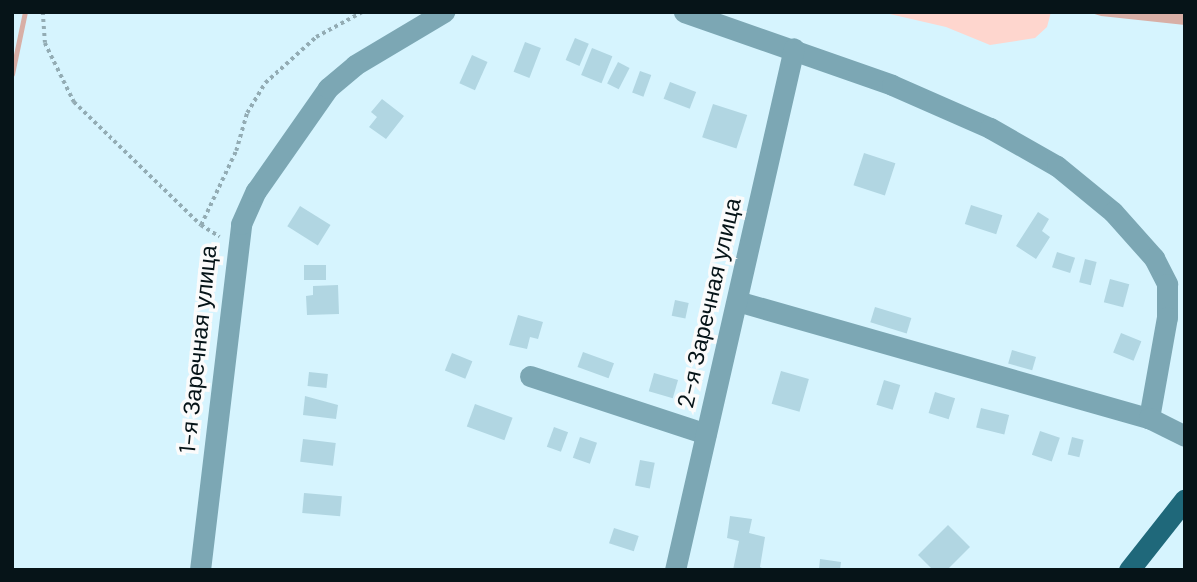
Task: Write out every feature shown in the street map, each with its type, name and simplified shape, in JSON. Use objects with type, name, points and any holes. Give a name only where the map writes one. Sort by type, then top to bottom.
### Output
[{"type":"main road","points":[[1129,570],[1185,499]]},
{"type":"street","name":"1-я Заречная улица","points":[[200,570],[236,239],[256,191],[328,88],[355,65],[443,12]]},
{"type":"street","points":[[684,12],[794,48],[990,128],[1057,166],[1113,212],[1154,258],[1167,284],[1167,317],[1149,418]]},
{"type":"street","name":"2-я Заречная улица","points":[[675,570],[794,48]]},
{"type":"street","points":[[737,301],[1149,418],[1185,436]]},
{"type":"street","points":[[530,376],[706,434]]},
{"type":"path","points":[[43,12],[45,43],[74,102],[214,236],[236,239]]},
{"type":"path","points":[[201,225],[236,151],[247,113],[265,83],[316,37],[362,12]]},
{"type":"shaded area","points":[[881,12],[1051,12],[1047,27],[1035,38],[990,45],[946,27]]},
{"type":"shaded area","points":[[1088,12],[1185,12],[1185,25],[1101,16]]},
{"type":"building","points":[[575,38],[589,44],[579,66],[566,60]]},
{"type":"building","points":[[525,42],[541,48],[529,78],[514,72]]},
{"type":"building","points":[[592,48],[612,56],[602,83],[581,75]]},
{"type":"building","points":[[472,55],[488,62],[475,90],[459,83]]},
{"type":"building","points":[[618,62],[630,68],[619,89],[607,83]]},
{"type":"building","points":[[640,71],[651,75],[643,97],[632,93]]},
{"type":"building","points":[[670,82],[696,92],[690,109],[664,99]]},
{"type":"building","points":[[382,99],[404,116],[386,139],[369,127],[377,117],[371,112]]},
{"type":"building","points":[[713,104],[747,115],[736,148],[702,137]]},
{"type":"building","points":[[864,153],[895,163],[885,196],[853,185]]},
{"type":"building","points":[[971,205],[1002,215],[996,234],[965,224]]},
{"type":"building","points":[[300,206],[331,225],[318,245],[287,226]]},
{"type":"building","points":[[1038,212],[1049,219],[1042,231],[1050,237],[1036,259],[1016,246]]},
{"type":"building","points":[[1057,252],[1075,258],[1070,273],[1052,267]]},
{"type":"building","points":[[1085,259],[1097,262],[1091,285],[1079,282]]},
{"type":"building","points":[[304,265],[326,265],[326,280],[304,280]]},
{"type":"building","points":[[1110,279],[1129,284],[1123,307],[1104,302]]},
{"type":"building","points":[[338,285],[339,314],[307,315],[306,296],[313,295],[313,286]]},
{"type":"building","points":[[675,300],[689,303],[685,319],[672,316]]},
{"type":"building","points":[[875,307],[911,318],[907,333],[870,322]]},
{"type":"building","points":[[518,315],[543,322],[538,339],[530,337],[527,349],[509,345]]},
{"type":"building","points":[[1121,333],[1141,341],[1134,361],[1113,352]]},
{"type":"building","points":[[1012,350],[1036,357],[1032,370],[1008,363]]},
{"type":"building","points":[[583,352],[614,363],[609,378],[578,367]]},
{"type":"building","points":[[452,353],[472,361],[465,379],[445,371]]},
{"type":"building","points":[[781,371],[809,379],[800,412],[772,404]]},
{"type":"building","points":[[309,372],[328,374],[326,388],[308,386]]},
{"type":"building","points":[[654,373],[678,380],[673,398],[649,391]]},
{"type":"building","points":[[884,380],[900,385],[893,410],[876,405]]},
{"type":"building","points":[[935,392],[955,398],[949,419],[929,413]]},
{"type":"building","points":[[305,396],[338,405],[336,419],[303,415]]},
{"type":"building","points":[[475,404],[513,418],[504,440],[467,427]]},
{"type":"building","points":[[981,408],[1009,415],[1004,434],[976,427]]},
{"type":"building","points":[[554,427],[568,432],[561,452],[547,447]]},
{"type":"building","points":[[1040,431],[1060,438],[1052,461],[1032,455]]},
{"type":"building","points":[[580,437],[597,443],[590,464],[573,458]]},
{"type":"building","points":[[1072,437],[1084,440],[1079,457],[1068,454]]},
{"type":"building","points":[[303,439],[336,443],[333,466],[300,462]]},
{"type":"building","points":[[640,460],[655,463],[650,488],[635,486]]},
{"type":"building","points":[[304,493],[342,496],[340,516],[302,513]]},
{"type":"building","points":[[730,516],[752,519],[749,533],[765,537],[760,567],[766,570],[733,570],[739,541],[727,538]]},
{"type":"building","points":[[948,525],[970,547],[947,570],[933,570],[918,555]]},
{"type":"building","points":[[614,528],[639,536],[634,551],[609,543]]},
{"type":"building","points":[[820,559],[841,562],[840,570],[819,570]]},
{"type":"waterway","points":[[12,74],[25,12]]}]
